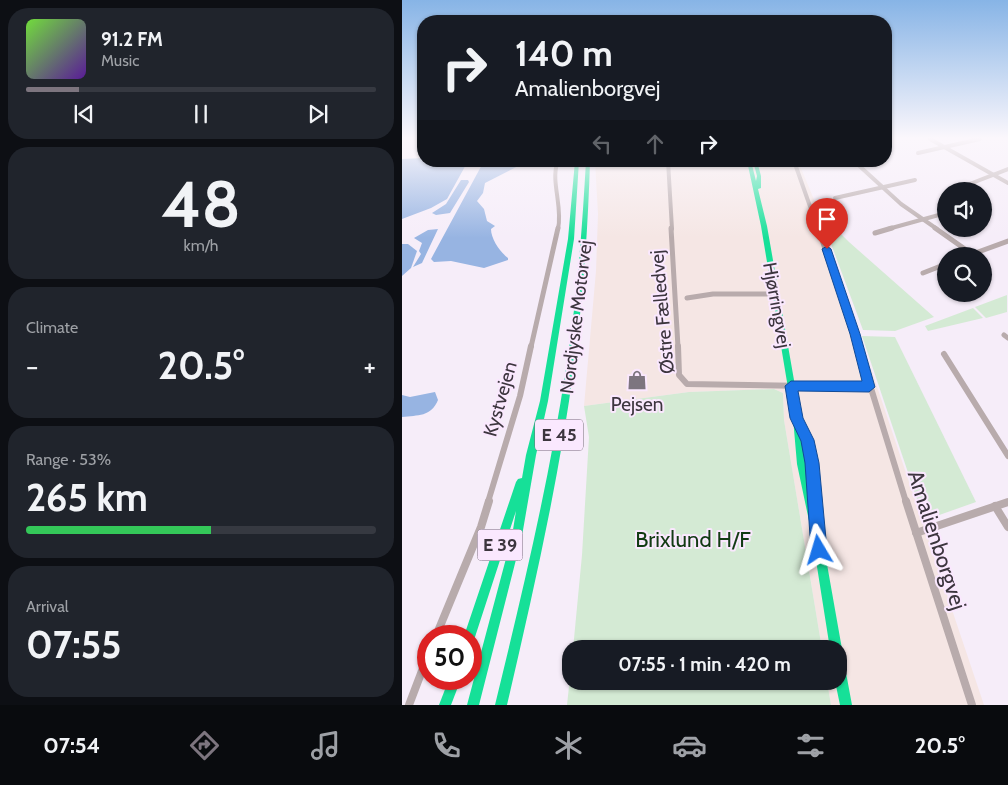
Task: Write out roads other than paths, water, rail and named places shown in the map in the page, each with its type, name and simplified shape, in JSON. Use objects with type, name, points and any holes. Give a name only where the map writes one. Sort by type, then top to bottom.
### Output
[{"type":"main road","name":"Nordjyske Motorvej","points":[[531,455],[544,401],[560,315],[571,239],[577,172]]},
{"type":"main road","name":"Nordjyske Motorvej","points":[[500,705],[523,614],[567,397],[585,241],[588,172]]},
{"type":"main road","name":"Hjørringvej","points":[[752,172],[758,193],[797,418],[808,440],[812,463],[817,534],[835,640]]},
{"type":"main road","name":"Hjørringvej","points":[[757,172],[758,193]]},
{"type":"main road","name":"E 39","points":[[474,625],[531,455]]},
{"type":"main road","name":"E 45","points":[[473,705],[516,536],[531,455]]},
{"type":"main road","points":[[445,705],[451,690]]},
{"type":"main road","points":[[843,690],[846,705]]},
{"type":"street","name":"Kystvejen","points":[[440,625],[481,526],[520,396],[559,224],[559,200],[555,172]]},
{"type":"street","name":"Østre Fælledvej","points":[[669,172],[679,375],[687,384],[693,385],[791,386]]},
{"type":"street","name":"Amalienborgvej","points":[[799,172],[853,328],[869,387],[972,705]]},
{"type":"street","points":[[865,172],[922,220],[959,247]]},
{"type":"street","points":[[987,172],[1008,183]]},
{"type":"street","points":[[974,182],[1000,172]]},
{"type":"street","points":[[835,198],[915,180]]},
{"type":"street","points":[[875,233],[937,216]]},
{"type":"street","points":[[992,247],[1008,241]]},
{"type":"street","points":[[923,273],[937,268]]},
{"type":"street","points":[[687,298],[713,294],[775,294]]},
{"type":"street","points":[[944,354],[1008,456]]},
{"type":"street","points":[[791,386],[869,387]]},
{"type":"street","points":[[916,532],[1008,502]]},
{"type":"street","points":[[995,506],[1008,527]]},
{"type":"street","points":[[409,705],[417,684]]},
{"type":"water","points":[[402,172],[462,172],[447,199],[431,208],[402,219]]},
{"type":"water","points":[[478,172],[507,172],[485,183],[483,193],[477,201],[484,209],[487,221],[495,226],[491,229],[496,245],[508,260],[484,268],[451,261],[434,262],[431,259]]},
{"type":"water","points":[[461,180],[468,180],[469,182],[450,213],[436,215],[432,213],[446,204]]},
{"type":"water","points":[[438,229],[422,263],[413,267],[421,254],[419,251],[422,243],[414,238],[428,230]]},
{"type":"water","points":[[402,244],[408,244],[417,251],[411,268],[402,276]]},
{"type":"water","points":[[435,392],[438,400],[432,410],[419,415],[402,417],[402,395],[410,397]]},
{"type":"place","name":"Pejsen","points":[[637,380]]},
{"type":"park label","name":"Brixlund H/F","points":[[693,539]]}]
